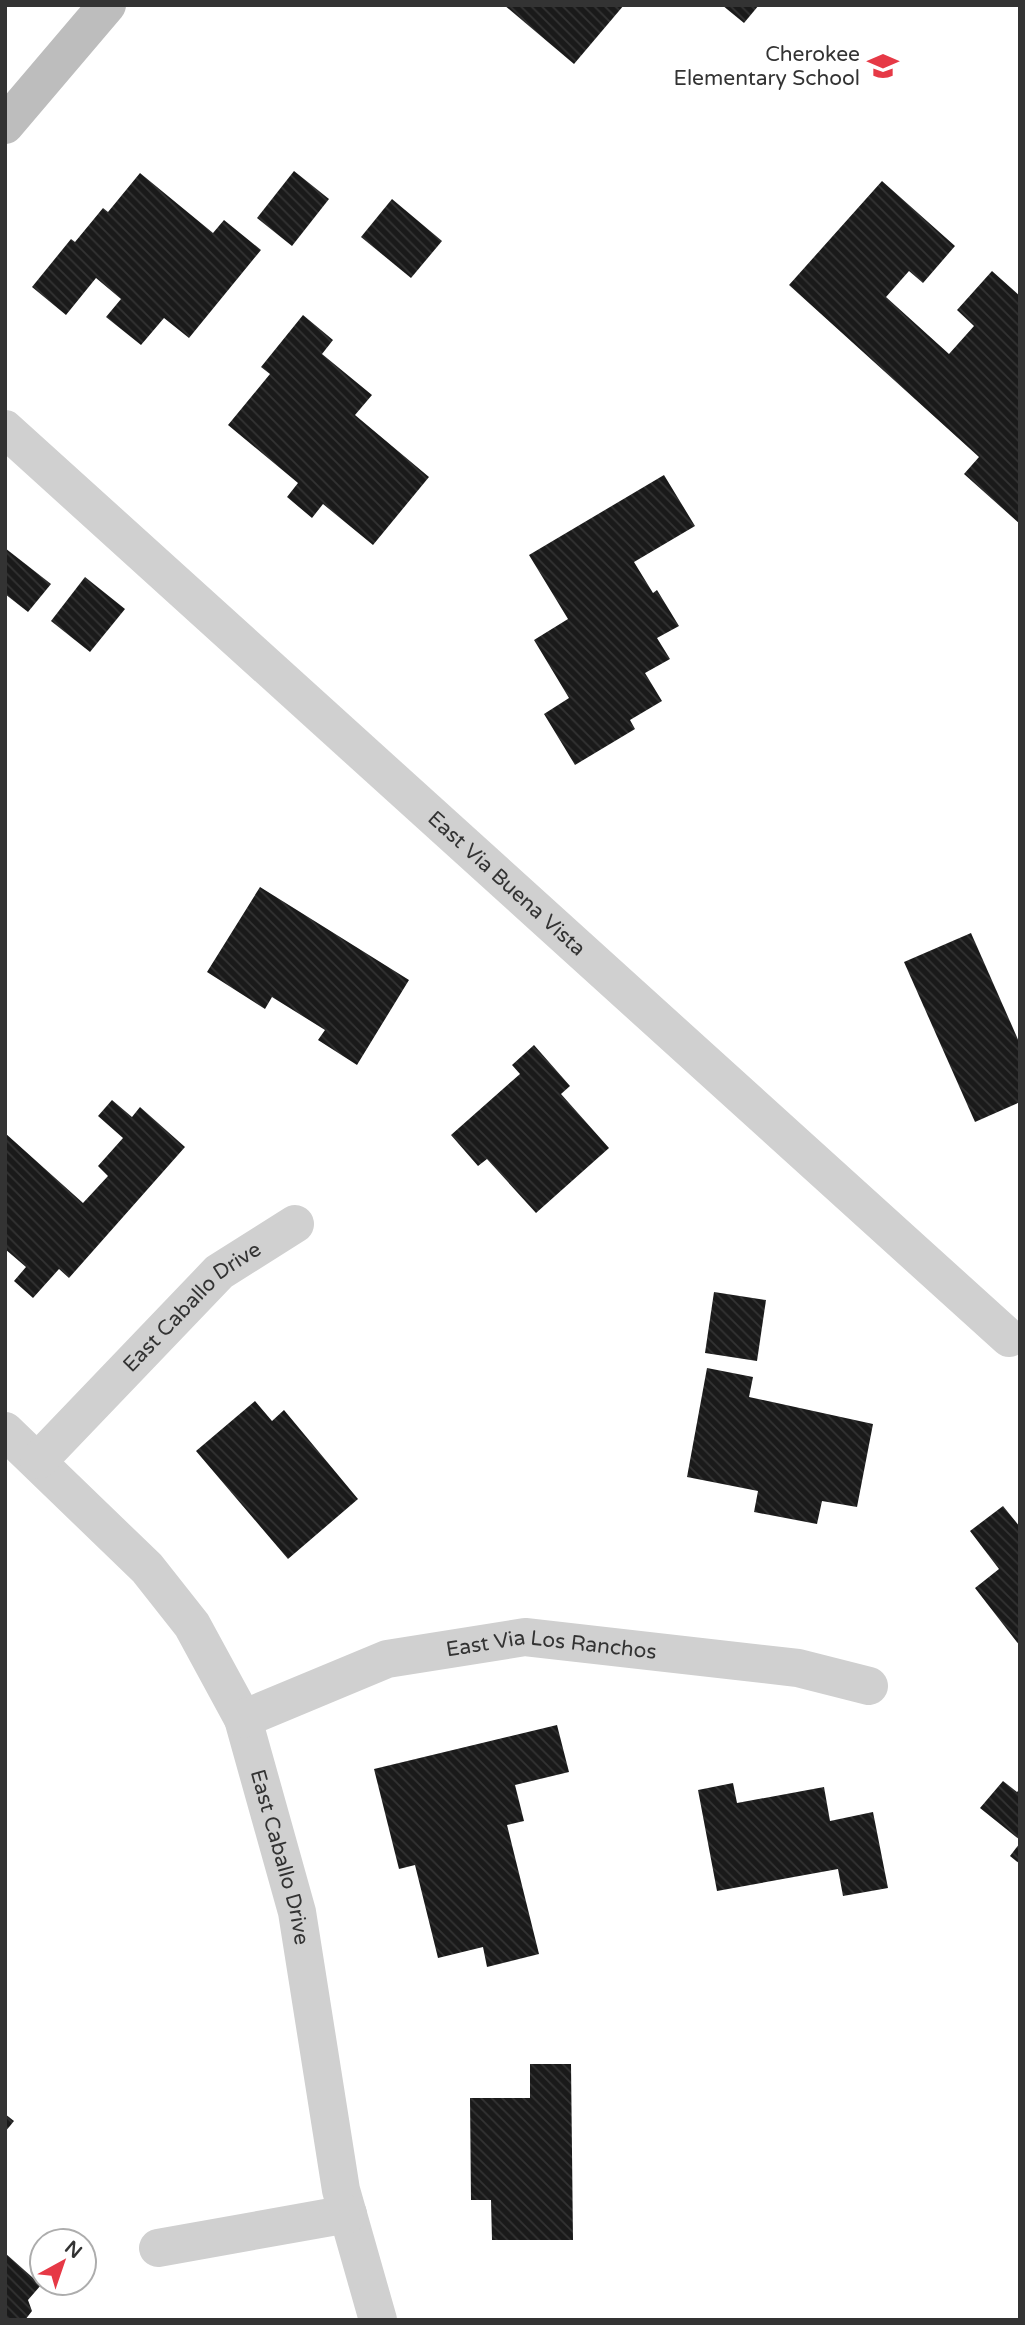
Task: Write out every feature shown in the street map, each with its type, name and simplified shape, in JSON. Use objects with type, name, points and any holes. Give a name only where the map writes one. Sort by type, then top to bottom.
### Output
[{"type":"street","points":[[5,125],[107,5]]},
{"type":"street","name":"East Via Buena Vista","points":[[5,429],[1009,1338]]},
{"type":"street","name":"East Caballo Drive","points":[[39,1460],[219,1272],[295,1224]]},
{"type":"street","name":"East Caballo Drive","points":[[5,1431],[39,1460],[147,1568],[192,1625],[243,1719],[297,1912],[341,2190],[378,2320]]},
{"type":"street","name":"East Via Los Ranchos","points":[[243,1719],[387,1659],[525,1637],[799,1668],[869,1686]]},
{"type":"street","points":[[158,2248],[348,2214]]},
{"type":"building","points":[[504,5],[624,5],[574,64]]},
{"type":"building","points":[[722,5],[759,5],[744,23]]},
{"type":"building","points":[[294,171],[329,199],[292,246],[257,218]]},
{"type":"building","points":[[140,173],[213,233],[224,220],[261,250],[189,338],[164,318],[141,345],[106,317],[121,299],[96,278],[66,315],[32,287],[71,239],[75,242],[103,208],[108,212]]},
{"type":"building","points":[[882,181],[955,246],[923,283],[909,271],[886,297],[949,354],[974,326],[957,310],[992,271],[1020,296],[1020,524],[964,474],[979,457],[789,285]]},
{"type":"building","points":[[392,199],[442,241],[411,278],[361,237]]},
{"type":"building","points":[[303,315],[333,340],[322,354],[372,395],[355,415],[429,477],[373,545],[323,504],[312,518],[287,497],[298,483],[228,425],[270,374],[261,367]]},
{"type":"building","points":[[664,475],[695,526],[634,562],[653,593],[657,590],[679,626],[657,638],[670,659],[645,673],[662,701],[630,720],[635,729],[575,765],[544,714],[569,698],[534,640],[568,619],[529,555]]},
{"type":"building","points":[[5,548],[51,584],[28,612],[5,594]]},
{"type":"building","points":[[85,577],[125,609],[90,652],[51,621]]},
{"type":"building","points":[[260,887],[409,980],[357,1065],[318,1040],[325,1030],[272,997],[265,1009],[207,972]]},
{"type":"building","points":[[971,933],[1020,1044],[1020,1102],[975,1122],[904,962]]},
{"type":"building","points":[[534,1045],[570,1086],[561,1094],[609,1148],[536,1213],[487,1159],[478,1166],[451,1135],[520,1074],[512,1065]]},
{"type":"building","points":[[112,1100],[132,1117],[140,1107],[185,1147],[69,1278],[59,1269],[33,1298],[14,1281],[26,1267],[5,1249],[5,1133],[83,1203],[108,1176],[98,1166],[123,1138],[98,1116]]},
{"type":"building","points":[[714,1292],[766,1300],[757,1361],[705,1353]]},
{"type":"building","points":[[707,1368],[753,1377],[749,1397],[873,1424],[857,1507],[822,1501],[817,1524],[754,1512],[758,1491],[687,1477]]},
{"type":"building","points":[[255,1401],[272,1421],[284,1410],[358,1499],[288,1559],[196,1451]]},
{"type":"building","points":[[1003,1506],[1020,1527],[1020,1646],[975,1588],[999,1569],[970,1531]]},
{"type":"building","points":[[557,1725],[569,1772],[515,1785],[524,1821],[507,1825],[539,1954],[487,1967],[483,1947],[438,1958],[415,1865],[399,1869],[374,1769]]},
{"type":"building","points":[[1003,1781],[1017,1792],[1020,1789],[1020,1840],[980,1808]]},
{"type":"building","points":[[733,1783],[737,1803],[824,1787],[830,1821],[873,1812],[888,1888],[843,1896],[838,1869],[717,1891],[698,1790]]},
{"type":"building","points":[[1020,1843],[1020,1864],[1010,1856]]},
{"type":"building","points":[[530,2064],[571,2064],[573,2240],[492,2240],[491,2200],[471,2200],[470,2098],[530,2098]]},
{"type":"building","points":[[5,2114],[14,2121],[5,2132]]},
{"type":"building","points":[[5,2253],[28,2273],[28,2297],[31,2297],[28,2300],[32,2311],[25,2320],[5,2320]]},
{"type":"place","name":"Cherokee Elementary School","points":[[883,66]]}]
